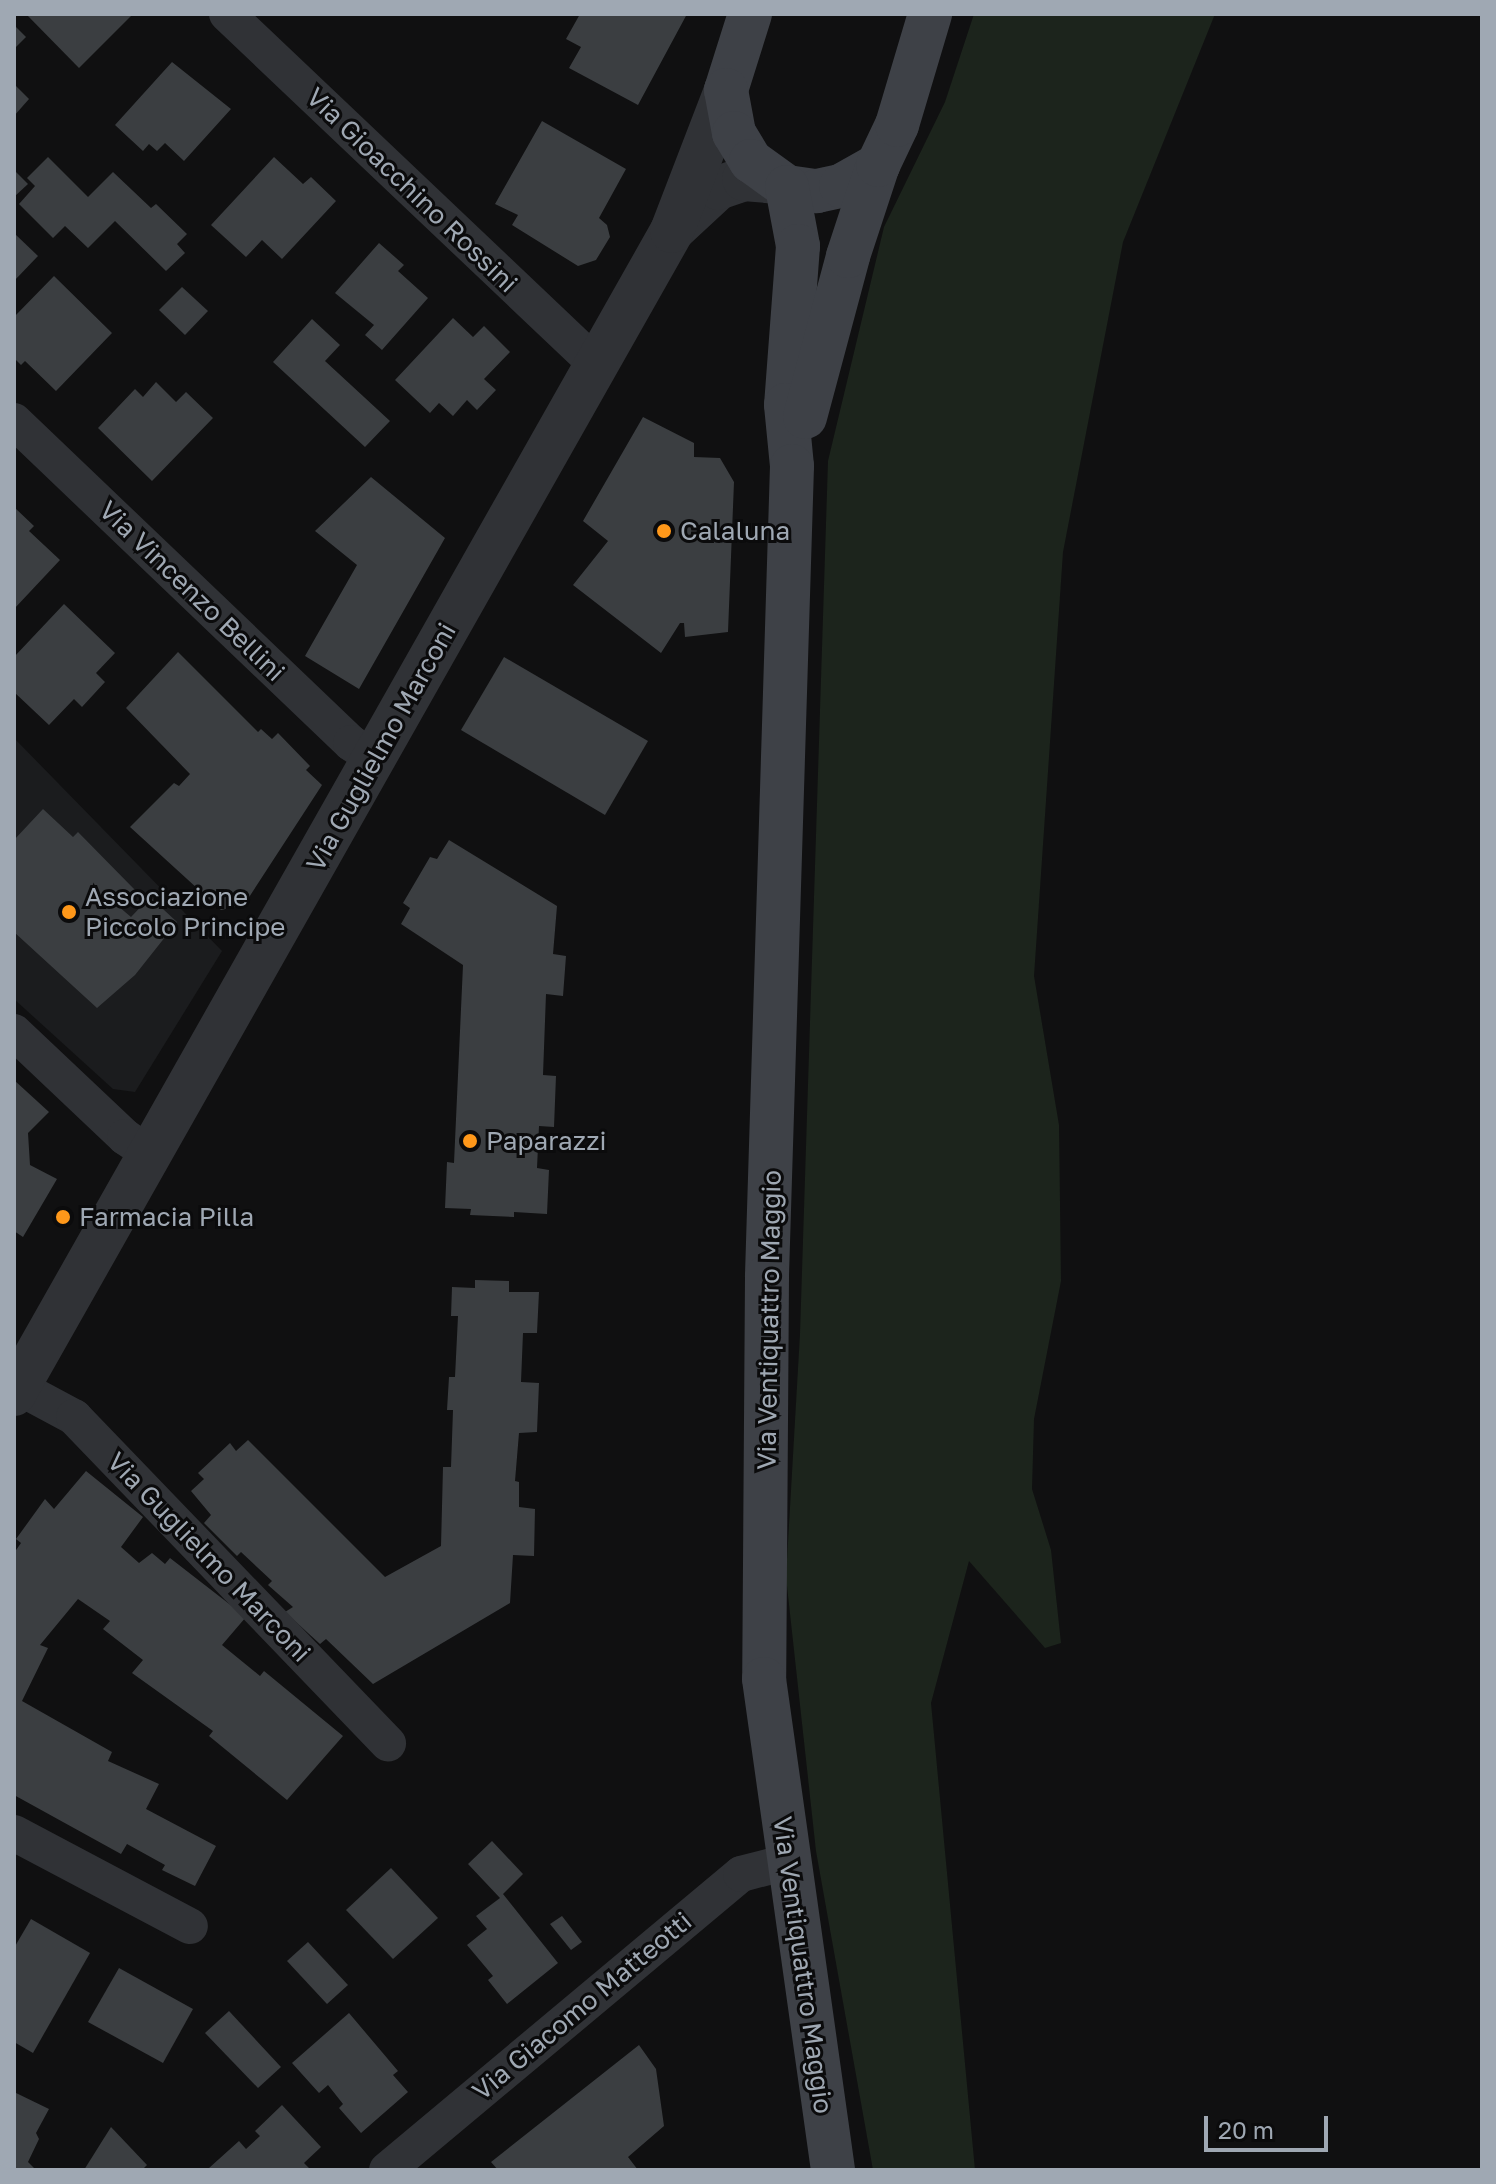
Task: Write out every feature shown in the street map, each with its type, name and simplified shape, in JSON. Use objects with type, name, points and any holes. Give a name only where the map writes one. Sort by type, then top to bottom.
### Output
[{"type":"main road","points":[[750,14],[726,90],[734,133],[751,161],[782,184],[817,191],[841,186],[878,165]]},
{"type":"main road","name":"Via Ventiquattro Maggio","points":[[792,466],[848,256],[878,165],[897,125],[930,14]]},
{"type":"main road","name":"Via Ventiquattro Maggio","points":[[782,184],[798,246],[786,405],[792,466],[767,1277],[764,1663],[787,1862],[833,2170]]},
{"type":"street","name":"Via Gioacchino Rossini","points":[[227,14],[598,366]]},
{"type":"street","name":"Via Guglielmo Marconi","points":[[388,1743],[74,1417],[16,1390],[672,231],[726,90]]},
{"type":"street","name":"Via Guglielmo Marconi","points":[[672,231],[718,188],[744,179],[782,184]]},
{"type":"street","name":"Via Vincenzo Bellini","points":[[14,421],[351,743],[373,758]]},
{"type":"street","points":[[14,1032],[125,1137],[150,1154]]},
{"type":"street","points":[[14,1833],[190,1926]]},
{"type":"street","name":"Via Giacomo Matteotti","points":[[387,2170],[741,1874],[787,1862]]},
{"type":"shaded area","points":[[974,14],[1215,14],[1123,242],[1063,552],[1034,976],[1059,1125],[1061,1281],[1034,1419],[1032,1489],[1051,1550],[1061,1643],[1045,1648],[969,1561],[931,1703],[975,2170],[873,2170],[816,1851],[786,1577],[800,1334],[828,461],[884,227],[945,102]]},
{"type":"shaded area","points":[[14,738],[222,951],[135,1092],[113,1089],[14,999]]},
{"type":"building","points":[[26,14],[133,14],[79,68]]},
{"type":"building","points":[[580,14],[687,14],[638,105],[569,68],[581,47],[566,39]]},
{"type":"building","points":[[14,25],[26,37],[14,49]]},
{"type":"building","points":[[172,62],[231,109],[184,161],[165,143],[157,151],[149,144],[143,151],[115,125]]},
{"type":"building","points":[[14,84],[29,99],[14,116]]},
{"type":"building","points":[[542,121],[626,169],[599,218],[607,225],[610,237],[596,260],[578,266],[512,225],[518,215],[495,204]]},
{"type":"building","points":[[48,157],[88,197],[113,172],[151,208],[156,204],[187,234],[177,244],[185,253],[166,271],[115,221],[88,248],[65,226],[53,238],[19,204],[35,186],[27,178]]},
{"type":"building","points":[[274,157],[303,184],[311,177],[336,201],[282,259],[262,240],[246,257],[211,225]]},
{"type":"building","points":[[14,170],[28,184],[14,197]]},
{"type":"building","points":[[14,233],[38,256],[14,281]]},
{"type":"building","points":[[379,243],[404,265],[398,271],[428,298],[382,350],[365,335],[374,325],[335,293]]},
{"type":"building","points":[[54,276],[112,333],[56,391],[25,361],[21,365],[14,358],[14,317]]},
{"type":"building","points":[[182,287],[208,311],[185,335],[159,310]]},
{"type":"building","points":[[453,318],[473,337],[484,326],[510,352],[484,379],[496,390],[477,410],[467,400],[453,416],[439,403],[430,413],[395,380]]},
{"type":"building","points":[[312,319],[340,345],[325,361],[390,421],[365,447],[273,362]]},
{"type":"building","points":[[156,382],[176,402],[186,392],[213,418],[152,481],[98,428],[135,389],[143,397]]},
{"type":"building","name":"Calaluna","points":[[643,417],[694,443],[694,457],[720,458],[734,482],[728,632],[685,637],[684,623],[680,623],[661,653],[573,585],[608,541],[583,521]]},
{"type":"building","points":[[371,477],[445,538],[359,689],[305,656],[357,565],[315,531]]},
{"type":"building","points":[[14,507],[34,526],[29,531],[60,560],[14,609]]},
{"type":"building","points":[[64,604],[115,653],[96,673],[105,682],[82,707],[74,699],[49,725],[14,692],[14,657]]},
{"type":"building","points":[[178,652],[258,732],[261,729],[272,739],[278,733],[310,766],[306,770],[322,785],[244,905],[221,910],[130,827],[174,783],[179,786],[190,774],[126,708]]},
{"type":"building","points":[[504,657],[648,741],[605,815],[461,730]]},
{"type":"building","name":"Associazione Piccolo Principe","points":[[43,809],[73,837],[78,832],[135,890],[118,906],[131,917],[150,897],[177,922],[135,975],[97,1008],[14,932],[14,840]]},
{"type":"building","points":[[449,840],[557,906],[553,954],[566,956],[563,996],[546,994],[543,1075],[556,1076],[554,1127],[539,1126],[537,1168],[549,1170],[547,1214],[514,1212],[514,1217],[470,1215],[471,1209],[445,1208],[447,1162],[454,1163],[463,965],[401,924],[410,908],[403,903],[430,857],[437,859]]},
{"type":"building","points":[[14,1080],[49,1112],[28,1133],[30,1165],[57,1179],[23,1237],[14,1231]]},
{"type":"building","points":[[475,1280],[509,1281],[509,1292],[539,1292],[537,1333],[523,1333],[521,1382],[539,1383],[537,1432],[519,1433],[515,1481],[519,1482],[519,1507],[535,1509],[534,1556],[513,1555],[510,1603],[373,1684],[326,1639],[320,1644],[285,1612],[293,1607],[268,1585],[272,1581],[241,1552],[237,1556],[204,1523],[211,1515],[191,1491],[204,1479],[198,1473],[230,1443],[236,1451],[248,1440],[385,1577],[441,1546],[443,1467],[451,1467],[453,1410],[447,1410],[449,1377],[455,1377],[458,1316],[451,1316],[452,1287],[475,1288]]},
{"type":"building","points":[[86,1471],[143,1517],[121,1547],[139,1563],[152,1553],[165,1564],[170,1558],[246,1617],[222,1645],[260,1676],[264,1671],[343,1736],[287,1800],[209,1736],[213,1731],[132,1673],[143,1660],[103,1629],[110,1621],[78,1599],[40,1645],[48,1648],[22,1701],[112,1752],[108,1761],[159,1784],[146,1809],[216,1846],[195,1886],[162,1870],[165,1865],[127,1844],[121,1854],[14,1795],[14,1553],[21,1543],[16,1539],[45,1499],[54,1509]]},
{"type":"building","points":[[492,1841],[523,1874],[503,1894],[558,1963],[507,2004],[488,1980],[493,1976],[467,1945],[487,1929],[476,1916],[500,1898],[468,1864]]},
{"type":"building","points":[[391,1868],[438,1918],[393,1959],[346,1910]]},
{"type":"building","points":[[562,1916],[582,1942],[571,1950],[550,1924]]},
{"type":"building","points":[[31,1919],[90,1953],[33,2053],[14,2042],[14,1948]]},
{"type":"building","points":[[308,1942],[348,1985],[327,2004],[287,1961]]},
{"type":"building","points":[[119,1968],[193,2009],[163,2063],[88,2022]]},
{"type":"building","points":[[229,2011],[281,2067],[258,2088],[205,2033]]},
{"type":"building","points":[[349,2013],[398,2071],[393,2075],[408,2092],[361,2133],[339,2108],[343,2104],[328,2085],[319,2093],[292,2063]]},
{"type":"building","points":[[639,2045],[656,2069],[664,2126],[628,2157],[638,2170],[498,2170],[491,2162]]},
{"type":"building","points":[[14,2092],[49,2109],[36,2133],[39,2139],[28,2162],[36,2170],[14,2170]]},
{"type":"building","points":[[282,2105],[321,2147],[304,2163],[311,2170],[209,2168],[239,2141],[246,2149],[260,2136],[255,2131]]},
{"type":"building","points":[[111,2127],[147,2165],[142,2170],[84,2170]]},
{"type":"place","name":"Calaluna","points":[[664,531]]},
{"type":"place","name":"Associazione Piccolo Principe","points":[[69,912]]},
{"type":"place","name":"Paparazzi","points":[[470,1141]]},
{"type":"place","name":"Farmacia Pilla","points":[[63,1217]]}]
